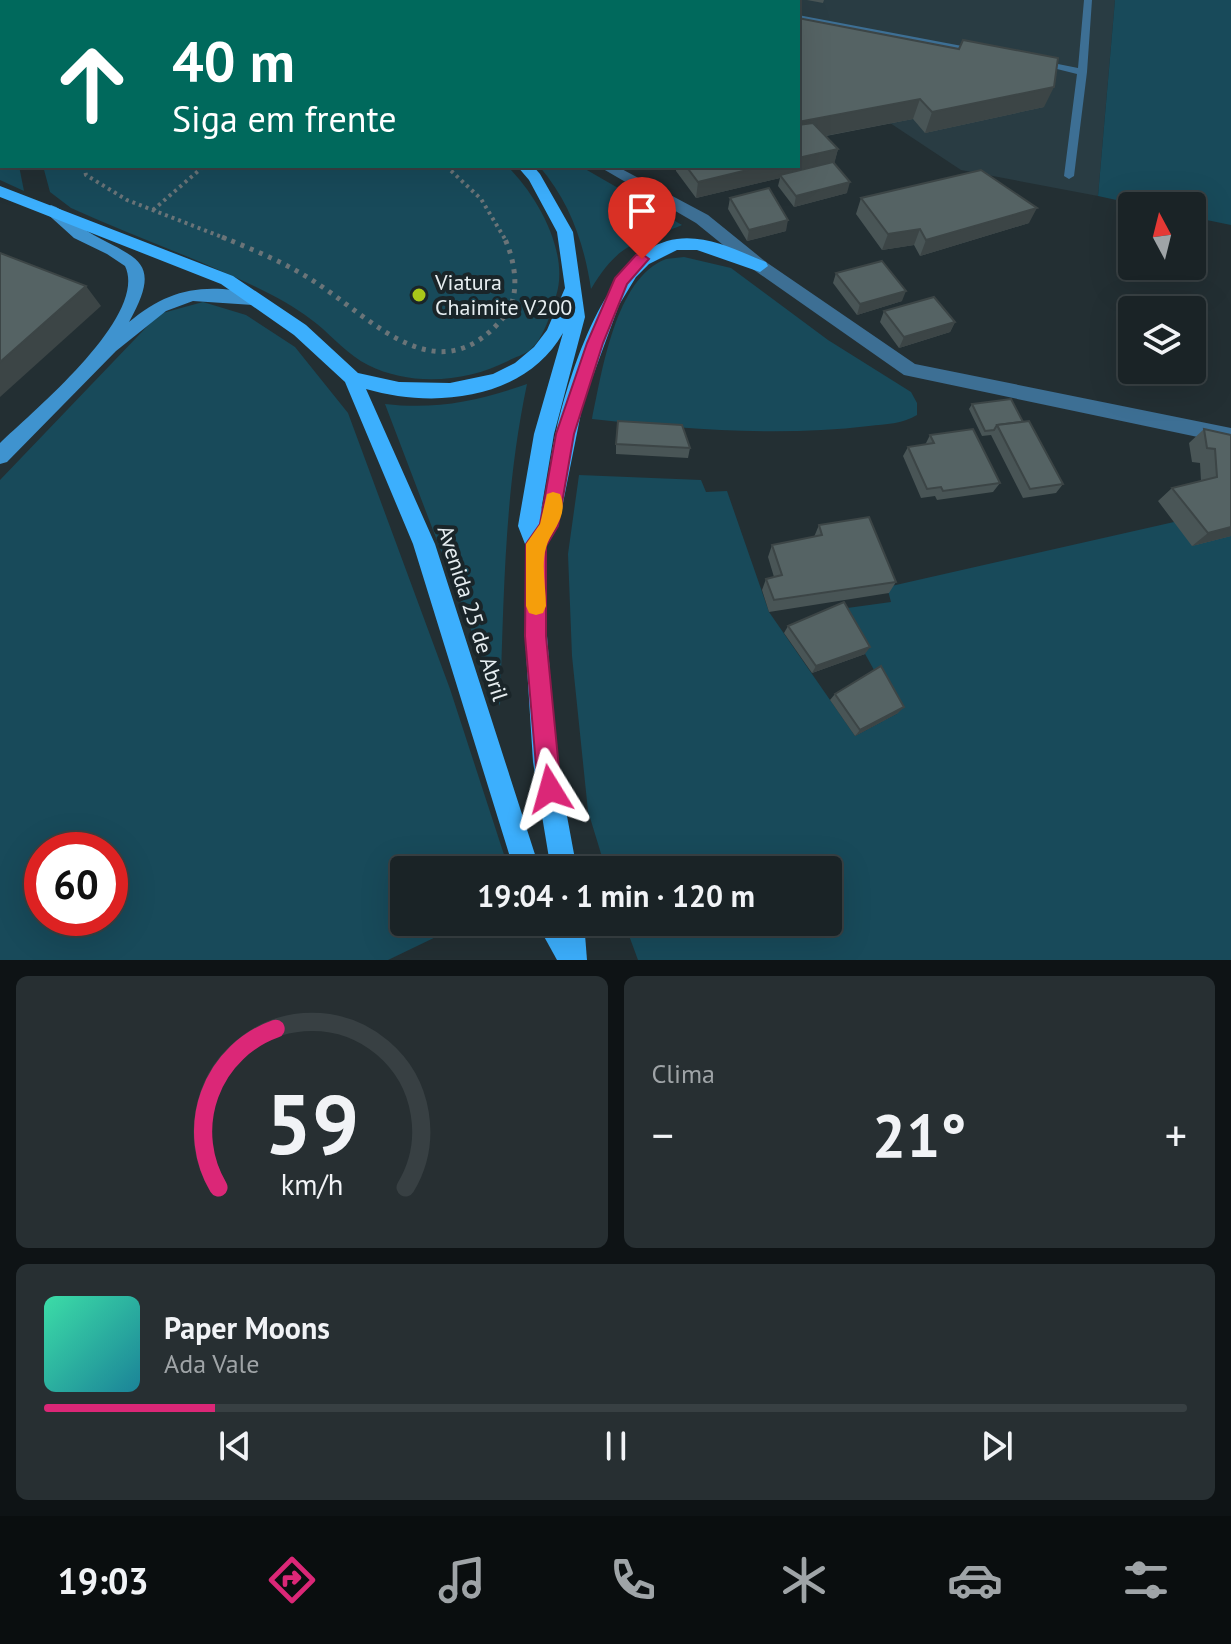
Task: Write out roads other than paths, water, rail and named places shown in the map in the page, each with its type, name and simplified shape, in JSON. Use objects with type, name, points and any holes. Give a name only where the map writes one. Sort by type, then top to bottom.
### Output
[{"type":"main road","name":"Avenida 25 de Abril","points":[[526,168],[535,177],[565,232],[576,317],[544,434],[528,526],[536,544],[536,636],[545,762],[562,856]]},
{"type":"main road","name":"Avenida 25 de Abril","points":[[0,191],[227,280],[300,330],[352,378],[378,387],[426,391],[498,380],[519,369],[540,352],[555,331],[572,288]]},
{"type":"main road","points":[[51,210],[81,234],[112,246],[129,260],[135,277],[133,300],[115,329],[110,346]]},
{"type":"main road","points":[[536,544],[549,526],[565,434],[593,349],[621,281],[642,259],[664,248],[695,244],[760,266]]},
{"type":"main road","points":[[0,456],[110,346],[128,335],[161,306],[178,297],[199,292],[253,299]]},
{"type":"main road","name":"Avenida 25 de Abril","points":[[352,378],[424,544],[523,856]]},
{"type":"main road","points":[[558,936],[573,960]]},
{"type":"main road","points":[[571,936],[573,960]]},
{"type":"street","points":[[609,168],[702,219],[760,266],[910,370],[1231,436]]},
{"type":"lane","points":[[1069,176],[1088,0]]},
{"type":"lane","points":[[800,18],[992,55]]},
{"type":"lane","points":[[1022,60],[1082,72]]},
{"type":"place","name":"Viatura Chaimite V200","points":[[419,295]]}]
